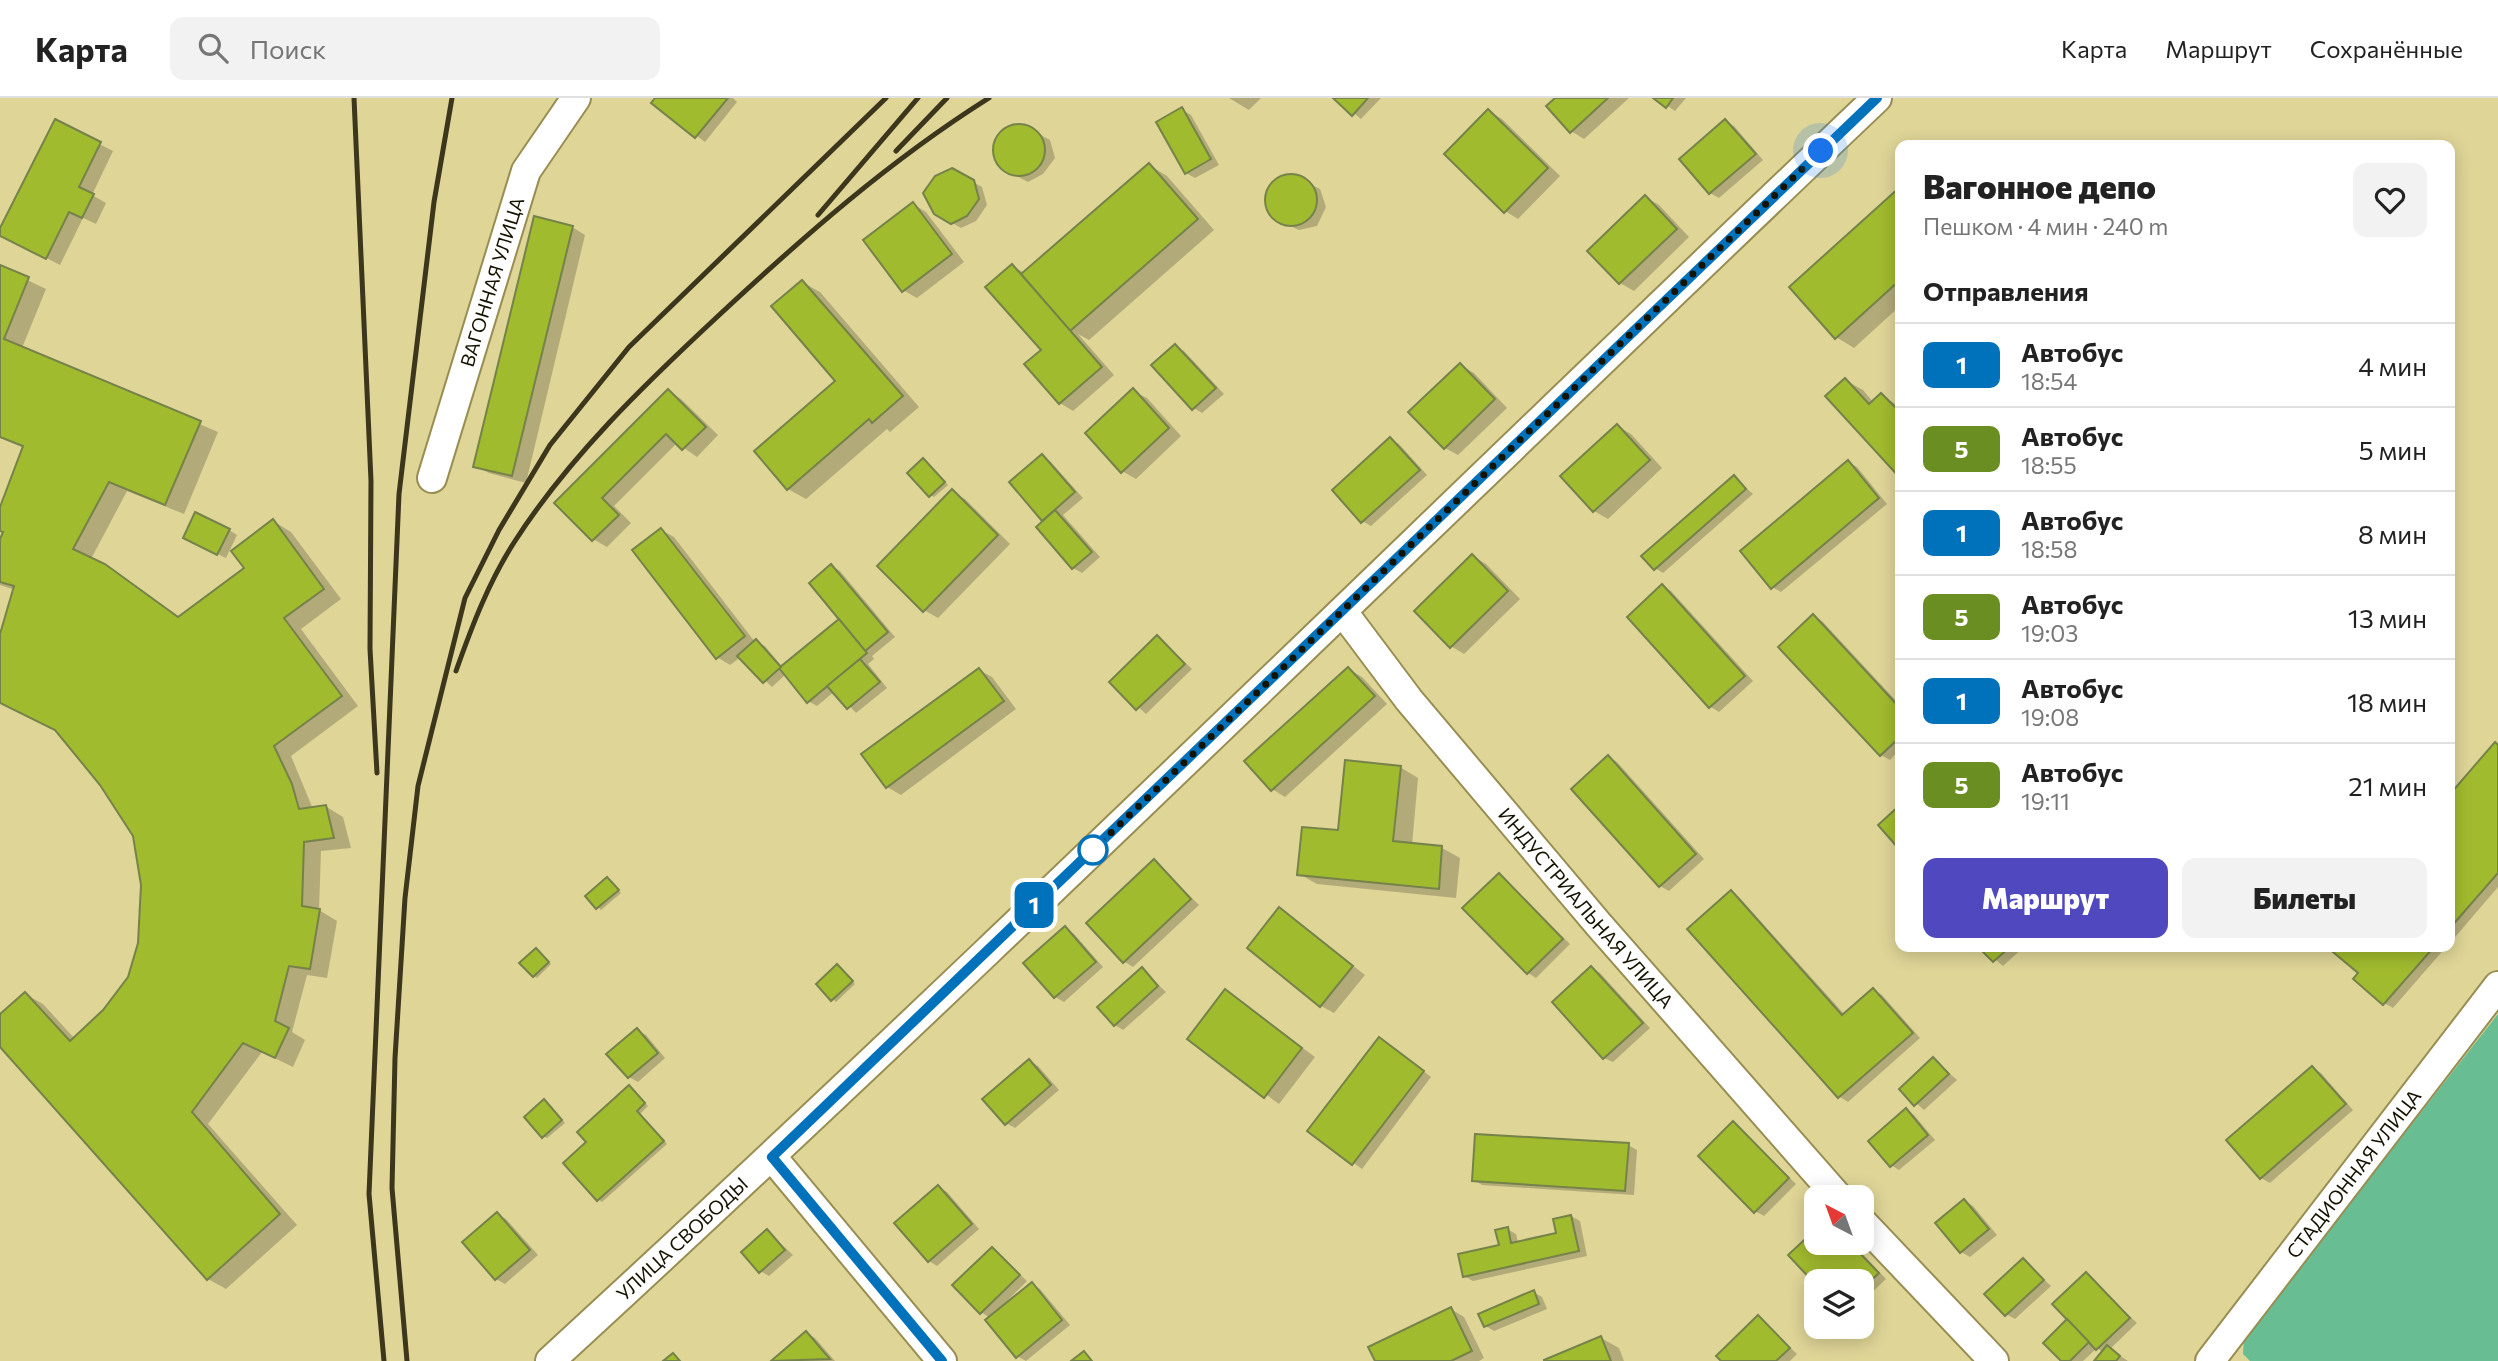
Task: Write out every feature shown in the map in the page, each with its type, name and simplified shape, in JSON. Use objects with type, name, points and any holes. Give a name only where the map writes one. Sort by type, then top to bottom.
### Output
[{"type":"street","name":"ВАГОННАЯ УЛИЦА","points":[[432,478],[526,171],[576,98]]},
{"type":"street","name":"УЛИЦА СВОБОДЫ","points":[[550,1361],[772,1157],[1343,612],[1587,373],[1877,98]]},
{"type":"street","name":"ИНДУСТРИАЛЬНАЯ УЛИЦА","points":[[1343,612],[1409,700],[1599,925],[1827,1185]]},
{"type":"street","name":"СТАДИОННАЯ УЛИЦА","points":[[2210,1361],[2498,986]]},
{"type":"street","points":[[772,1157],[942,1361]]},
{"type":"street","points":[[1874,1235],[1994,1361]]},
{"type":"green space","points":[[2498,1014],[2498,1361],[2250,1361],[2243,1354],[2244,1338]]},
{"type":"building","points":[[655,98],[728,98],[695,138],[651,103]]},
{"type":"building","points":[[1333,98],[1368,98],[1352,116]]},
{"type":"building","points":[[1555,98],[1608,98],[1570,133],[1546,106]]},
{"type":"building","points":[[1653,98],[1673,98],[1666,108]]},
{"type":"building","points":[[1182,107],[1211,159],[1185,174],[1156,122]]},
{"type":"building","points":[[1488,109],[1548,168],[1504,213],[1444,154]]},
{"type":"building","points":[[55,119],[101,142],[79,187],[94,194],[82,218],[69,212],[46,259],[0,236],[0,228]]},
{"type":"building","points":[[1725,119],[1756,154],[1709,194],[1679,159]]},
{"type":"building","points":[[1019,124],[1029,126],[1037,132],[1043,140],[1043,160],[1037,168],[1029,174],[1019,176],[1009,174],[1001,168],[995,160],[993,150],[995,140],[1001,132],[1009,126]]},
{"type":"building","points":[[1149,163],[1198,219],[1070,331],[1021,274]]},
{"type":"building","points":[[952,168],[974,180],[979,199],[967,216],[951,224],[934,214],[923,193],[935,176]]},
{"type":"building","points":[[1291,174],[1301,176],[1309,182],[1315,190],[1315,210],[1309,218],[1301,224],[1291,226],[1281,224],[1273,218],[1267,210],[1265,200],[1267,190],[1273,182],[1281,176]]},
{"type":"building","points":[[1895,192],[1895,285],[1835,339],[1789,287]]},
{"type":"building","points":[[1645,195],[1677,229],[1619,284],[1587,251]]},
{"type":"building","points":[[913,202],[952,254],[902,292],[863,240]]},
{"type":"building","points":[[534,216],[573,226],[512,476],[473,467]]},
{"type":"building","points":[[1012,264],[1102,367],[1059,404],[1024,364],[1041,350],[985,287]]},
{"type":"building","points":[[0,265],[29,277],[4,339],[201,421],[165,505],[109,482],[73,549],[105,564],[178,617],[244,568],[231,551],[273,519],[324,589],[284,618],[342,696],[274,746],[292,784],[299,809],[326,805],[334,838],[304,842],[302,906],[320,909],[310,969],[289,966],[275,1021],[289,1028],[275,1058],[243,1043],[192,1112],[280,1214],[207,1280],[0,1047],[0,1014],[25,992],[70,1041],[103,1010],[128,977],[138,943],[141,885],[133,836],[100,785],[55,730],[0,703],[0,634],[14,586],[0,582],[0,539],[3,532],[0,531],[0,507],[23,446],[0,437]]},
{"type":"building","points":[[802,280],[903,396],[872,423],[869,419],[787,490],[754,451],[835,381],[771,306]]},
{"type":"building","points":[[1175,344],[1216,388],[1192,410],[1151,365]]},
{"type":"building","points":[[1460,363],[1495,399],[1444,449],[1408,412]]},
{"type":"building","points":[[1845,378],[1869,404],[1881,393],[1895,407],[1895,473],[1825,396]]},
{"type":"building","points":[[1133,388],[1169,428],[1121,473],[1085,433]]},
{"type":"building","points":[[668,389],[706,427],[682,450],[666,434],[602,498],[619,515],[592,541],[554,503]]},
{"type":"building","points":[[1617,424],[1650,460],[1593,512],[1560,476]]},
{"type":"building","points":[[1390,437],[1420,470],[1361,523],[1332,490]]},
{"type":"building","points":[[1042,454],[1075,492],[1042,521],[1009,482]]},
{"type":"building","points":[[923,458],[945,482],[929,497],[907,473]]},
{"type":"building","points":[[1848,460],[1879,498],[1771,589],[1740,551]]},
{"type":"building","points":[[1734,475],[1746,489],[1654,570],[1641,556]]},
{"type":"building","points":[[952,489],[998,535],[923,612],[877,566]]},
{"type":"building","points":[[1055,510],[1092,552],[1072,569],[1036,527]]},
{"type":"building","points":[[195,512],[230,529],[217,555],[183,538]]},
{"type":"building","points":[[661,528],[745,636],[716,659],[632,550]]},
{"type":"building","points":[[1472,554],[1508,591],[1450,648],[1414,611]]},
{"type":"building","points":[[831,564],[888,632],[865,651],[809,583]]},
{"type":"building","points":[[1662,584],[1745,676],[1709,708],[1627,617]]},
{"type":"building","points":[[1813,614],[1895,703],[1895,742],[1880,756],[1778,647]]},
{"type":"building","points":[[839,619],[867,653],[807,703],[779,668]]},
{"type":"building","points":[[1157,635],[1185,664],[1136,710],[1109,682]]},
{"type":"building","points":[[756,639],[781,667],[763,683],[737,656]]},
{"type":"building","points":[[860,659],[880,682],[847,709],[827,686]]},
{"type":"building","points":[[1348,667],[1375,696],[1271,791],[1244,761]]},
{"type":"building","points":[[979,668],[1004,701],[886,788],[861,754]]},
{"type":"building","points":[[2495,742],[2498,745],[2498,873],[2455,922],[2455,788]]},
{"type":"building","points":[[1608,755],[1696,854],[1659,887],[1571,789]]},
{"type":"building","points":[[1345,760],[1401,766],[1393,841],[1442,846],[1439,889],[1297,875],[1302,827],[1338,830]]},
{"type":"building","points":[[1895,810],[1895,844],[1878,825]]},
{"type":"building","points":[[1154,859],[1191,899],[1123,963],[1086,923]]},
{"type":"building","points":[[1499,873],[1563,939],[1527,974],[1462,908]]},
{"type":"building","points":[[607,877],[619,890],[596,909],[585,896]]},
{"type":"building","points":[[1731,890],[1842,1015],[1873,988],[1913,1033],[1838,1098],[1687,929]]},
{"type":"building","points":[[1279,907],[1353,966],[1320,1007],[1247,948]]},
{"type":"building","points":[[1065,926],[1096,962],[1054,998],[1023,963]]},
{"type":"building","points":[[536,948],[549,962],[533,977],[519,963]]},
{"type":"building","points":[[1983,952],[2004,952],[1993,962]]},
{"type":"building","points":[[2333,952],[2430,952],[2383,1005],[2353,979],[2358,973]]},
{"type":"building","points":[[837,964],[853,981],[831,1001],[816,984]]},
{"type":"building","points":[[1591,966],[1643,1023],[1603,1059],[1552,1002]]},
{"type":"building","points":[[1142,967],[1158,986],[1114,1026],[1097,1007]]},
{"type":"building","points":[[1225,989],[1302,1048],[1264,1098],[1187,1039]]},
{"type":"building","points":[[637,1028],[658,1053],[628,1078],[606,1054]]},
{"type":"building","points":[[1379,1037],[1424,1071],[1352,1165],[1307,1131]]},
{"type":"building","points":[[1933,1057],[1949,1074],[1914,1106],[1899,1089]]},
{"type":"building","points":[[1029,1059],[1051,1085],[1005,1125],[982,1099]]},
{"type":"building","points":[[2312,1066],[2346,1104],[2260,1179],[2226,1140]]},
{"type":"building","points":[[629,1085],[645,1103],[637,1111],[664,1141],[597,1201],[563,1163],[586,1142],[577,1132]]},
{"type":"building","points":[[544,1099],[562,1120],[542,1138],[524,1117]]},
{"type":"building","points":[[1906,1108],[1928,1135],[1890,1167],[1868,1141]]},
{"type":"building","points":[[1733,1121],[1789,1178],[1754,1213],[1698,1156]]},
{"type":"building","points":[[1475,1134],[1629,1143],[1625,1191],[1472,1181]]},
{"type":"building","points":[[938,1185],[972,1224],[928,1262],[894,1223]]},
{"type":"building","points":[[1964,1199],[1989,1229],[1960,1253],[1935,1223]]},
{"type":"building","points":[[497,1212],[530,1250],[495,1280],[462,1242]]},
{"type":"building","points":[[1571,1215],[1579,1251],[1463,1277],[1458,1254],[1499,1245],[1495,1230],[1508,1227],[1511,1243],[1556,1233],[1553,1219]]},
{"type":"building","points":[[767,1229],[785,1250],[759,1273],[741,1252]]},
{"type":"building","points":[[1804,1240],[1804,1255],[1862,1255],[1879,1273],[1874,1278],[1874,1269],[1804,1269],[1804,1272],[1788,1255]]},
{"type":"building","points":[[992,1247],[1020,1275],[980,1314],[952,1285]]},
{"type":"building","points":[[2023,1258],[2044,1280],[2005,1316],[1984,1294]]},
{"type":"building","points":[[2086,1272],[2130,1318],[2096,1350],[2052,1304]]},
{"type":"building","points":[[1032,1282],[1062,1320],[1016,1358],[985,1320]]},
{"type":"building","points":[[1534,1290],[1539,1304],[1484,1327],[1478,1314]]},
{"type":"building","points":[[1451,1307],[1472,1351],[1451,1361],[1375,1361],[1368,1347]]},
{"type":"building","points":[[1758,1315],[1790,1348],[1776,1361],[1721,1361],[1716,1356]]},
{"type":"building","points":[[2067,1319],[2089,1342],[2070,1361],[2061,1361],[2043,1343]]},
{"type":"building","points":[[806,1331],[830,1359],[771,1361]]},
{"type":"building","points":[[1601,1336],[1611,1361],[1544,1361],[1544,1360]]},
{"type":"building","points":[[2107,1345],[2120,1356],[2116,1361],[2094,1361]]},
{"type":"building","points":[[1084,1351],[1092,1361],[1071,1361]]},
{"type":"building","points":[[673,1353],[680,1361],[663,1361]]},
{"type":"railway","points":[[354,98],[371,481],[370,649],[377,773]]},
{"type":"railway","points":[[384,1361],[369,1194],[399,494],[434,202],[452,98]]},
{"type":"railway","points":[[407,1361],[392,1188],[395,1058],[405,898],[418,786],[465,598],[499,530],[550,445],[629,347],[886,98]]},
{"type":"railway","points":[[818,215],[918,98]]},
{"type":"railway","points":[[896,151],[947,98]]},
{"type":"railway","points":[[456,671],[489,588],[515,541],[559,480],[609,423],[749,287],[814,229],[916,148],[989,98]]},
{"type":"bus line","name":"1","points":[[942,1361],[772,1157],[977,959],[1173,776],[1587,373],[1877,98]]},
{"type":"route","points":[[1093,850],[1821,151]]}]
